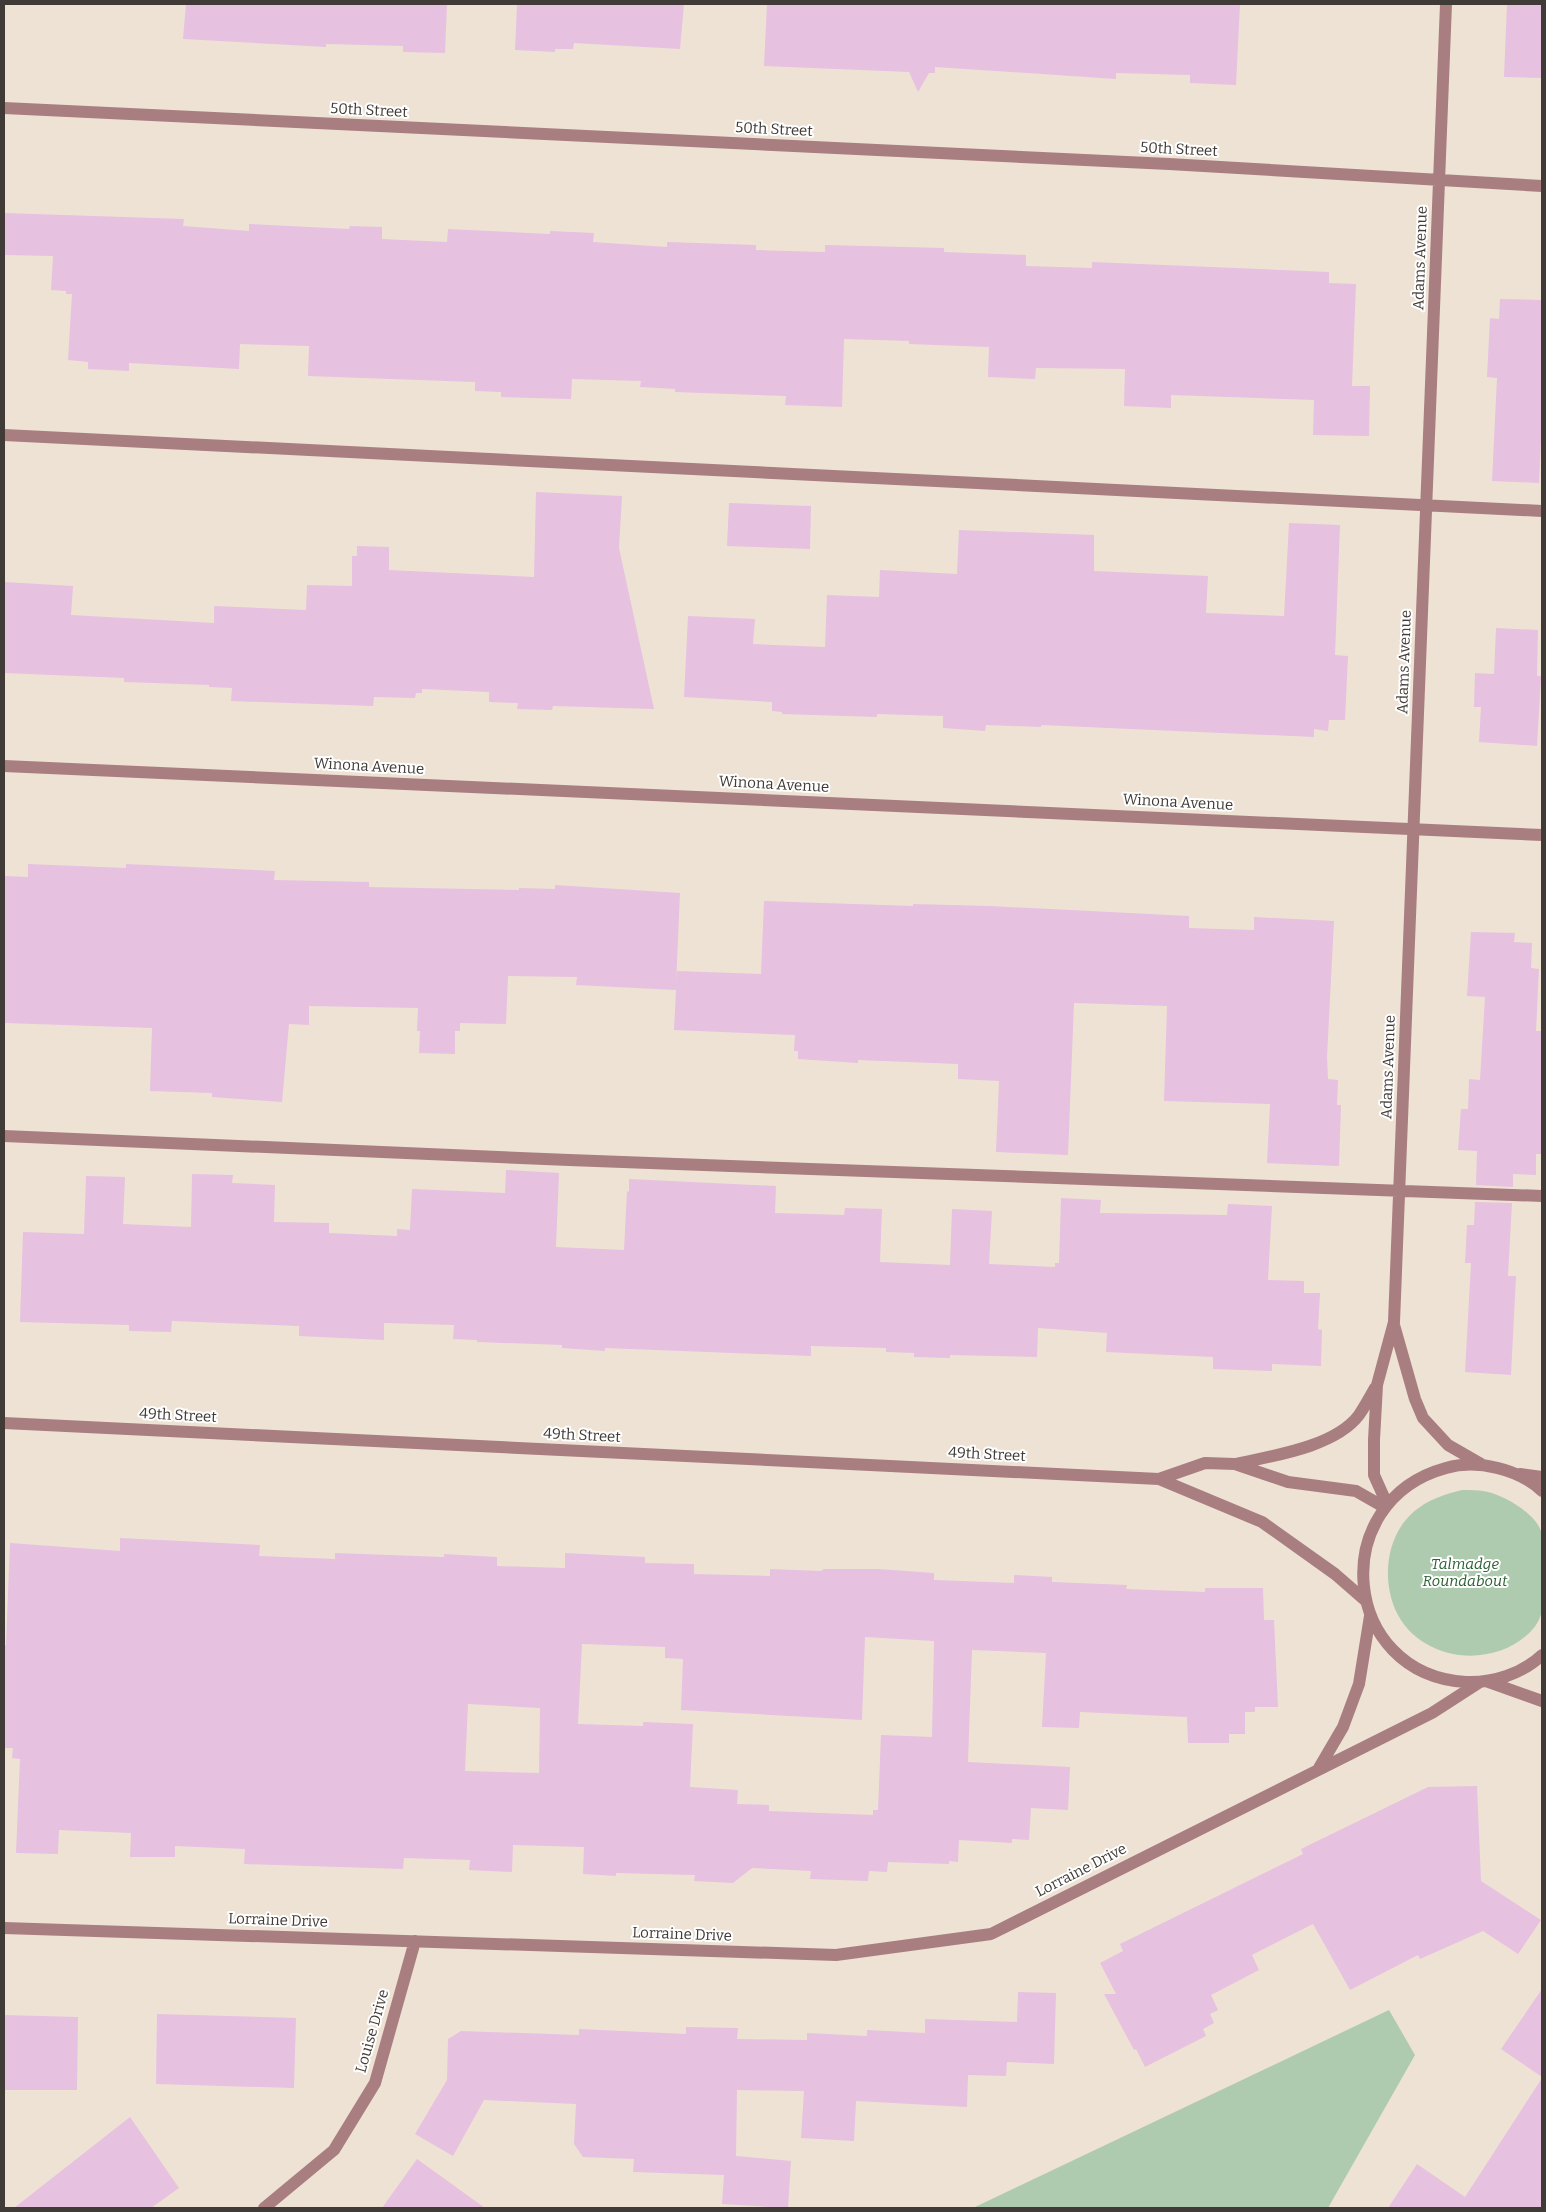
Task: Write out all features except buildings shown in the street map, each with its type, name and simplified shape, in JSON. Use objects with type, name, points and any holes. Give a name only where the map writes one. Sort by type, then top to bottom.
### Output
[{"type":"street","name":"Adams Avenue","points":[[1386,1506],[1374,1475],[1377,1385],[1394,1322],[1446,4]]},
{"type":"street","name":"50th Street","points":[[4,108],[1160,164],[1542,186]]},
{"type":"street","points":[[4,436],[1542,511]]},
{"type":"street","name":"Winona Avenue","points":[[4,766],[1542,835]]},
{"type":"street","points":[[4,1136],[569,1160],[1542,1196]]},
{"type":"street","name":"Adams Avenue","points":[[1394,1322],[1414,1399],[1423,1418],[1448,1445],[1481,1465]]},
{"type":"street","points":[[1235,1464],[1282,1454],[1333,1436],[1358,1416],[1377,1385]]},
{"type":"street","name":"49th Street","points":[[4,1423],[1159,1479],[1262,1522],[1315,1559],[1366,1601]]},
{"type":"street","name":"49th Street","points":[[1159,1479],[1205,1464],[1235,1464],[1288,1482],[1356,1491],[1386,1506]]},
{"type":"street","points":[[1542,1477],[1481,1465],[1454,1466],[1429,1472],[1406,1486],[1386,1506],[1369,1536],[1362,1568],[1370,1616],[1384,1640],[1403,1659],[1426,1673],[1453,1681],[1483,1682],[1542,1701]]},
{"type":"street","points":[[1514,1473],[1542,1491]]},
{"type":"street","points":[[1319,1768],[1343,1727],[1360,1684],[1370,1616]]},
{"type":"street","points":[[1483,1682],[1512,1674],[1542,1655]]},
{"type":"street","name":"Lorraine Drive","points":[[4,1928],[836,1955],[991,1934],[1432,1713],[1483,1682]]},
{"type":"street","name":"Louise Drive","points":[[264,2208],[334,2150],[375,2083],[415,1941]]},
{"type":"green space","name":"Talmadge Roundabout","points":[[1462,1490],[1488,1492],[1512,1502],[1535,1520],[1540,1528],[1543,1540],[1542,1606],[1539,1619],[1532,1630],[1516,1643],[1498,1651],[1478,1655],[1458,1655],[1438,1650],[1421,1640],[1406,1627],[1395,1609],[1388,1582],[1390,1554],[1394,1540],[1409,1516],[1430,1501]]},
{"type":"green space","points":[[1389,2010],[1415,2055],[1328,2208],[973,2208]]}]
